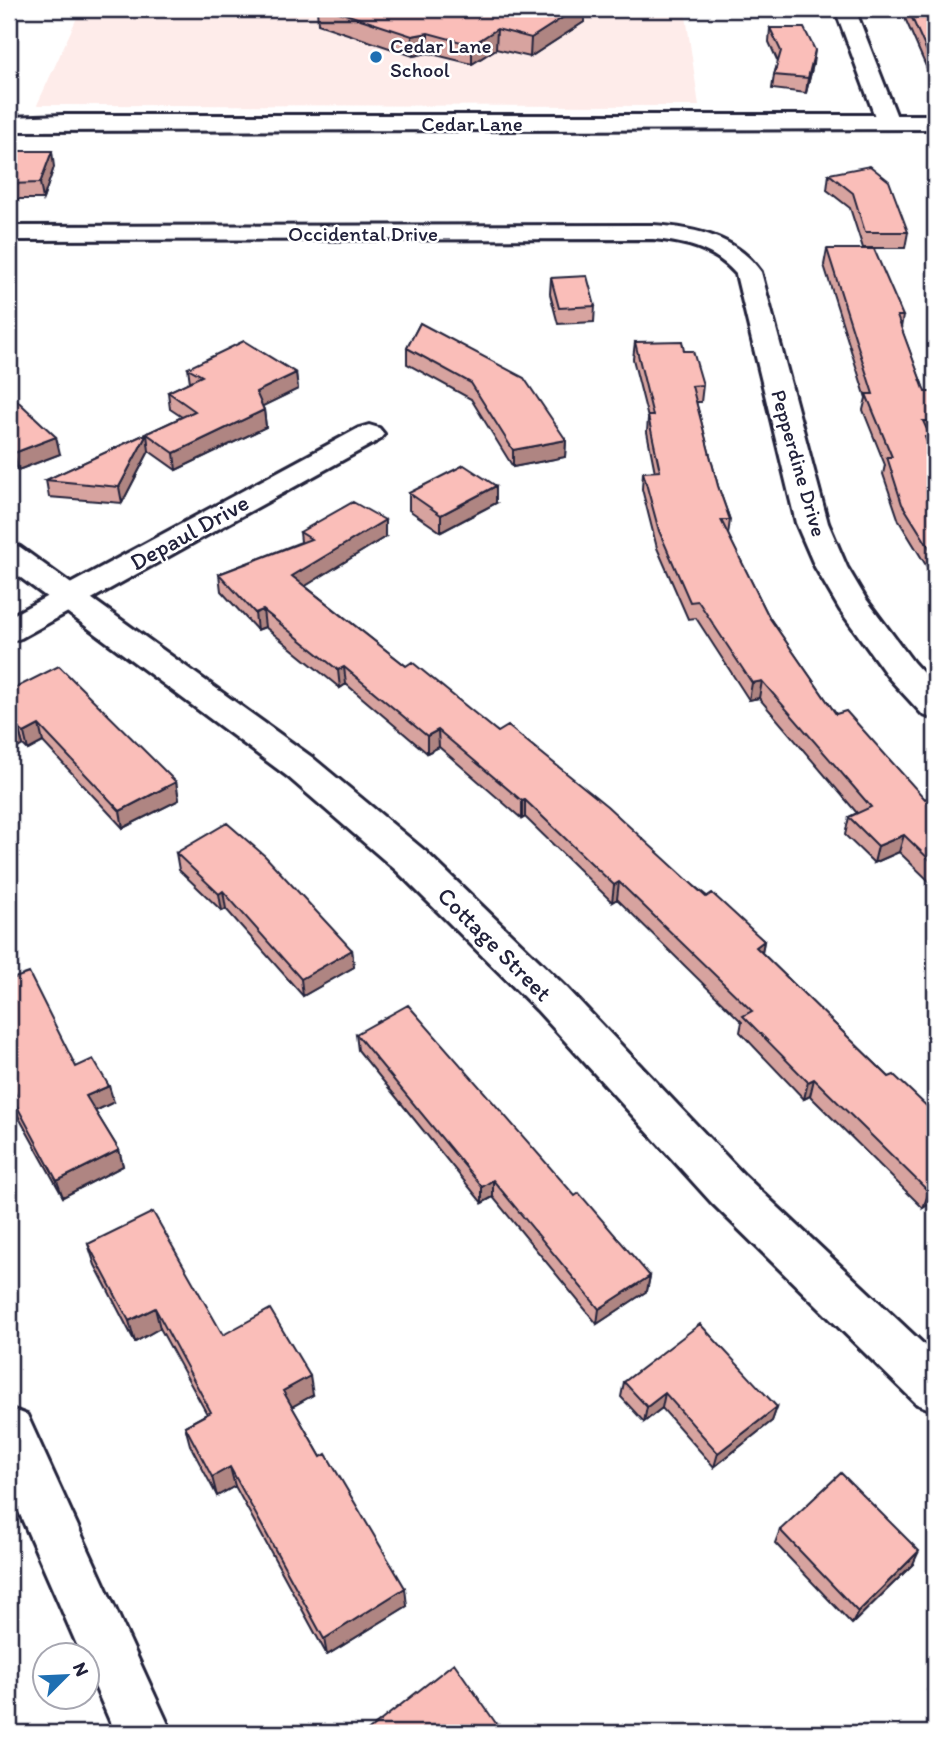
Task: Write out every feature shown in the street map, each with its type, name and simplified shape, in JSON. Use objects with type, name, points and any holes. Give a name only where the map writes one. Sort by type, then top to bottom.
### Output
[{"type":"street","points":[[845,9],[888,122]]},
{"type":"street","name":"Cedar Lane","points":[[9,124],[935,122]]},
{"type":"street","name":"Occidental Drive","points":[[9,233],[653,232],[686,235],[715,244]]},
{"type":"street","name":"Pepperdine Drive","points":[[715,244],[737,257],[748,272],[812,523],[831,567],[852,603],[901,670],[935,707]]},
{"type":"street","name":"Depaul Drive","points":[[9,631],[369,434]]},
{"type":"street","name":"Cottage Street","points":[[9,554],[300,767],[411,861],[552,999],[728,1189],[935,1388]]},
{"type":"street","points":[[9,1432],[145,1733]]},
{"type":"shaded area","name":"Cedar Lane School","points":[[81,9],[685,9],[699,106],[37,105]]},
{"type":"building","points":[[330,9],[576,9],[531,38],[497,29],[472,45],[428,33],[412,36]]},
{"type":"building","points":[[908,9],[935,9],[935,67],[933,65]]},
{"type":"building","points":[[770,28],[804,28],[815,50],[808,78],[774,75],[781,51]]},
{"type":"building","points":[[14,151],[52,151],[40,183],[9,184],[9,164]]},
{"type":"building","points":[[870,166],[889,181],[908,232],[865,232],[853,193],[829,174]]},
{"type":"building","points":[[827,249],[874,249],[903,316],[897,316],[925,392],[935,392],[935,421],[923,421],[930,436],[925,437],[935,465],[935,557],[902,504],[887,457],[892,457],[866,394],[873,394]]},
{"type":"building","points":[[587,276],[595,306],[559,308],[551,278]]},
{"type":"building","points":[[420,323],[524,378],[566,440],[513,450],[471,383],[407,348]]},
{"type":"building","points":[[244,341],[296,373],[256,392],[264,410],[174,453],[147,434],[119,487],[46,480],[195,411],[168,392],[202,376],[188,368]]},
{"type":"building","points":[[682,341],[684,351],[693,351],[703,385],[692,386],[718,486],[730,520],[721,520],[769,617],[836,714],[846,711],[925,799],[931,796],[935,800],[935,865],[904,835],[878,846],[849,817],[871,807],[762,681],[752,683],[698,601],[690,602],[659,531],[643,472],[660,471],[648,416],[653,416],[635,342]]},
{"type":"building","points":[[9,393],[56,437],[14,453],[9,449]]},
{"type":"building","points":[[464,465],[496,486],[441,515],[409,493]]},
{"type":"building","points":[[353,502],[385,520],[292,576],[406,666],[412,662],[498,732],[508,726],[607,806],[706,897],[712,893],[764,941],[756,947],[889,1077],[894,1075],[935,1114],[935,1188],[929,1192],[814,1079],[808,1082],[743,1016],[752,1011],[619,882],[614,885],[525,800],[522,801],[438,730],[427,736],[344,667],[338,670],[263,610],[255,613],[219,574],[311,539],[300,532]]},
{"type":"building","points":[[59,666],[176,782],[120,811],[39,725],[24,733],[18,728],[9,733],[9,691]]},
{"type":"building","points":[[227,823],[265,856],[352,950],[301,979],[223,891],[219,894],[176,853]]},
{"type":"building","points":[[29,973],[76,1067],[93,1059],[109,1086],[86,1096],[119,1150],[57,1181],[12,1097],[16,1095],[9,1080],[9,980]]},
{"type":"building","points":[[408,1005],[575,1196],[579,1193],[650,1276],[599,1309],[493,1180],[482,1187],[356,1034]]},
{"type":"building","points":[[153,1212],[223,1335],[270,1309],[310,1376],[283,1391],[321,1457],[326,1454],[405,1588],[324,1639],[230,1467],[212,1477],[185,1426],[211,1412],[155,1308],[129,1321],[88,1244]]},
{"type":"building","points":[[700,1324],[777,1407],[718,1453],[665,1393],[647,1407],[624,1382]]},
{"type":"building","points":[[841,1473],[919,1551],[858,1612],[780,1530]]},
{"type":"building","points":[[454,1663],[502,1732],[365,1733]]},
{"type":"place","name":"Cedar Lane School","points":[[376,57]]}]
